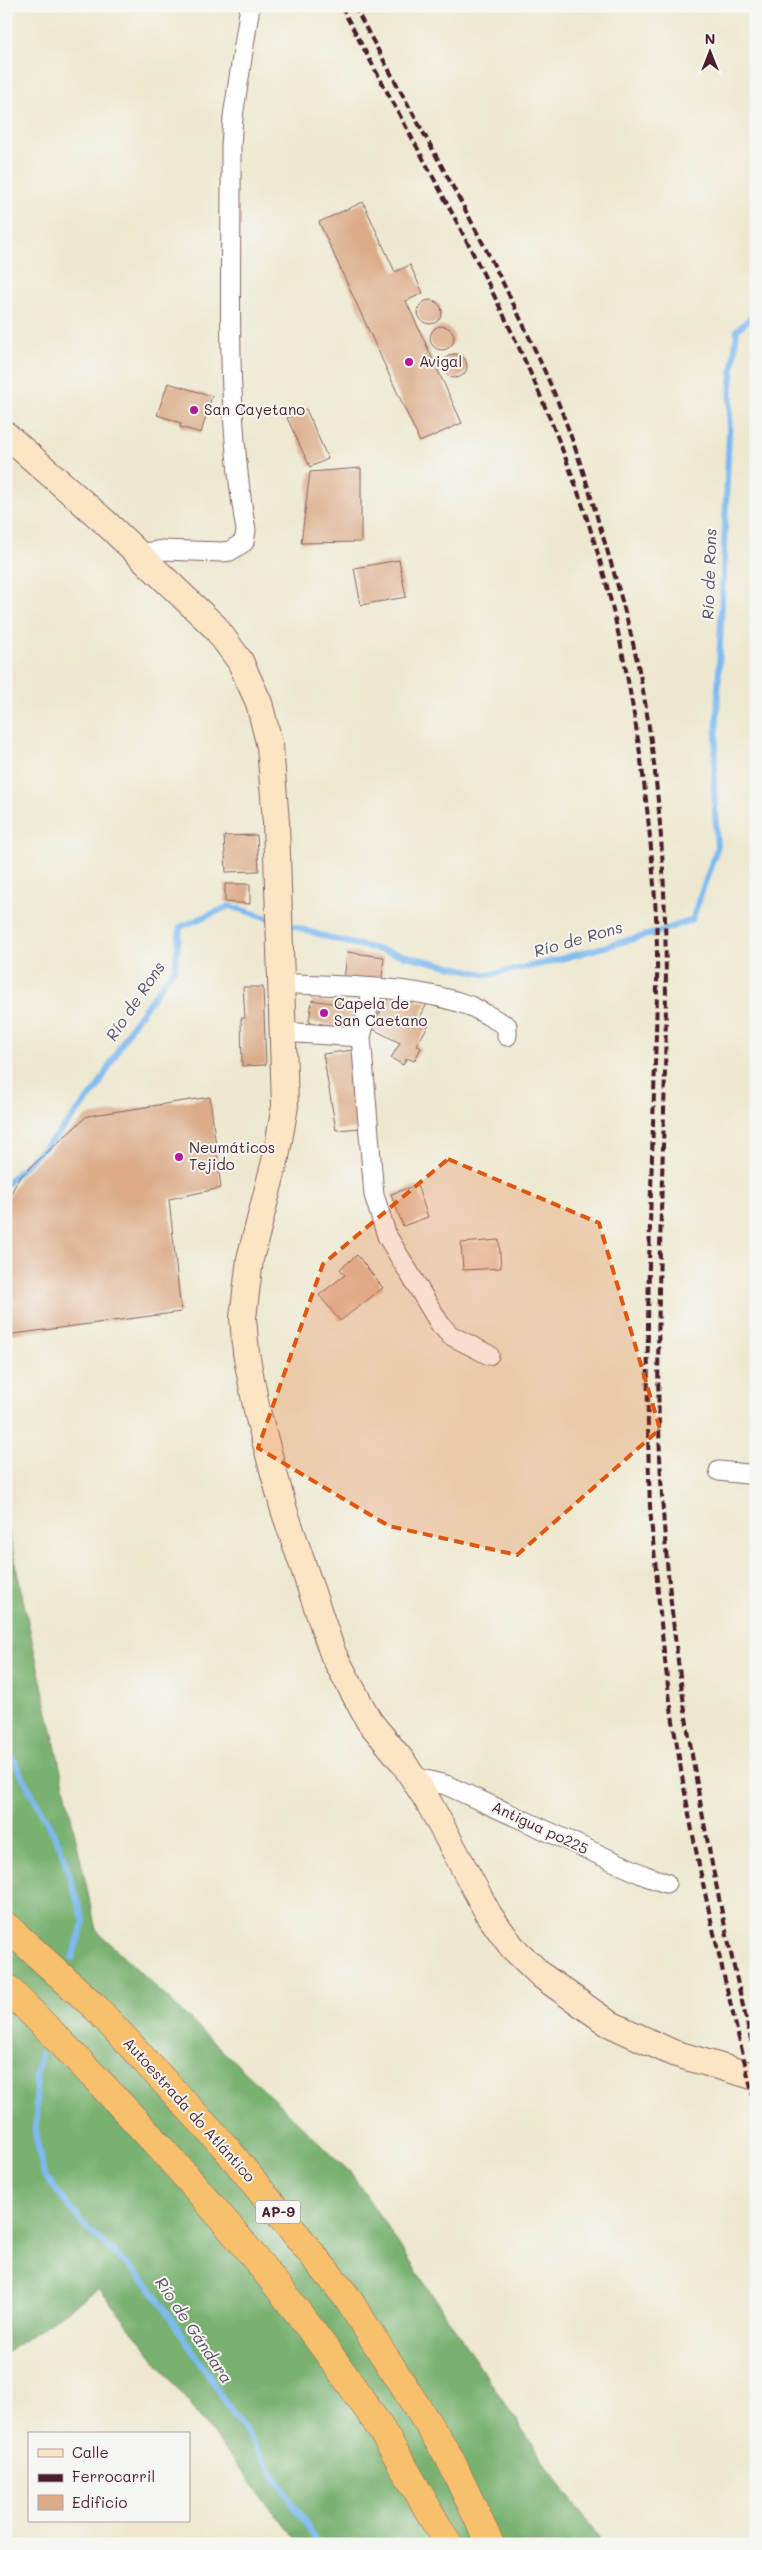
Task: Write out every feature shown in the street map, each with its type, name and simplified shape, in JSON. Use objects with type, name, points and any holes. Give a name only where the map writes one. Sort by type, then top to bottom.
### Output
[{"type":"highway","name":"Autoestrada do Atlántico","points":[[6,1926],[96,2008],[226,2148],[346,2296],[449,2458],[490,2544]]},
{"type":"highway","points":[[6,1987],[103,2083],[198,2188],[290,2303],[373,2418],[448,2544]]},
{"type":"main road","points":[[6,434],[215,627],[231,646],[248,677],[259,703],[271,762],[284,1076],[282,1129],[250,1259],[244,1295],[243,1318],[250,1378],[284,1510],[333,1654],[369,1720],[414,1777],[501,1932],[512,1947],[542,1976],[608,2023],[644,2041],[700,2062],[756,2077]]},
{"type":"street","points":[[138,554],[162,550],[222,552],[230,551],[244,542],[246,530],[235,442],[230,357],[231,146],[233,117],[250,6]]},
{"type":"street","points":[[279,983],[396,990],[470,1006],[507,1026],[507,1036]]},
{"type":"street","points":[[373,989],[361,1037],[374,1195],[387,1236],[440,1324],[450,1335],[489,1355]]},
{"type":"street","points":[[282,1032],[361,1037]]},
{"type":"street","points":[[719,1471],[756,1475]]},
{"type":"street","name":"Antigua po225","points":[[414,1777],[446,1784],[646,1876],[666,1883]]},
{"type":"highlighted area","points":[[448,1159],[599,1223],[660,1429],[517,1555],[389,1526],[258,1448],[323,1264]]},
{"type":"green space","points":[[6,1522],[96,1930],[351,2173],[548,2468],[603,2544],[299,2544],[99,2288],[6,2353]]},
{"type":"building","name":"Avigal","points":[[363,202],[395,272],[410,265],[423,293],[406,301],[462,423],[420,442],[319,222]]},
{"type":"building","points":[[430,300],[439,303],[442,312],[439,321],[430,324],[421,321],[418,312],[421,303]]},
{"type":"building","points":[[442,326],[451,329],[454,338],[451,347],[442,350],[433,347],[430,338],[433,329]]},
{"type":"building","points":[[455,354],[460,355],[466,361],[466,371],[460,377],[455,378],[450,377],[444,371],[443,366],[444,361],[450,355]]},
{"type":"building","points":[[168,383],[212,396],[201,433],[180,427],[181,423],[157,415]]},
{"type":"building","points":[[306,409],[328,459],[310,467],[287,418]]},
{"type":"building","points":[[361,468],[361,542],[301,543],[310,472]]},
{"type":"building","points":[[399,560],[406,597],[361,605],[354,568]]},
{"type":"building","points":[[257,835],[259,871],[226,872],[224,836]]},
{"type":"building","points":[[225,884],[250,884],[250,904],[225,902]]},
{"type":"building","points":[[347,952],[384,957],[381,986],[344,981]]},
{"type":"building","points":[[243,987],[263,987],[266,1065],[242,1066],[241,1018],[245,1018]]},
{"type":"building","points":[[389,996],[428,1002],[419,1019],[429,1024],[417,1045],[421,1048],[414,1061],[407,1058],[403,1065],[391,1058],[400,1043],[371,1028]]},
{"type":"building","points":[[312,1000],[362,1008],[357,1034],[335,1028],[335,1026],[309,1022]]},
{"type":"building","points":[[353,1050],[362,1128],[336,1130],[323,1054]]},
{"type":"building","points":[[210,1097],[221,1188],[169,1199],[181,1312],[6,1335],[6,1203],[19,1178],[87,1116]]},
{"type":"building","points":[[417,1185],[428,1217],[403,1226],[391,1194]]},
{"type":"building","points":[[499,1240],[501,1268],[463,1270],[461,1243]]},
{"type":"building","points":[[357,1255],[383,1288],[340,1321],[319,1295],[345,1275],[340,1269]]},
{"type":"waterway","name":"Río de Rons","points":[[286,924],[337,940],[488,975],[546,963],[658,932],[692,920],[717,848],[714,788],[731,384],[737,330],[756,313]]},
{"type":"waterway","name":"Río de Rons","points":[[6,1184],[58,1134],[96,1090],[132,1025],[175,968],[180,927],[230,906],[274,920]]},
{"type":"waterway","name":"Río de Gándara","points":[[6,1746],[60,1846],[84,1922],[72,1958]]},
{"type":"waterway","name":"Río de Gándara","points":[[41,2054],[36,2073],[36,2138],[44,2175],[84,2225],[149,2285],[319,2544]]},
{"type":"railway","points":[[341,6],[457,223],[529,370],[561,446],[588,523],[611,602],[628,679],[646,797],[657,942],[648,1315],[650,1506],[668,1688],[693,1837],[756,2109]]},
{"type":"railway","points":[[354,6],[485,247],[555,395],[568,428],[607,549],[626,614],[641,680],[657,792],[664,883],[665,1064],[658,1337],[659,1428],[663,1508],[679,1668],[704,1825],[737,1982],[756,2060]]},
{"type":"place","name":"Avigal","points":[[409,362]]},
{"type":"place","name":"San Cayetano","points":[[194,410]]},
{"type":"place","name":"Capela de San Caetano","points":[[324,1013]]},
{"type":"place","name":"Neumáticos Tejido","points":[[179,1157]]}]
